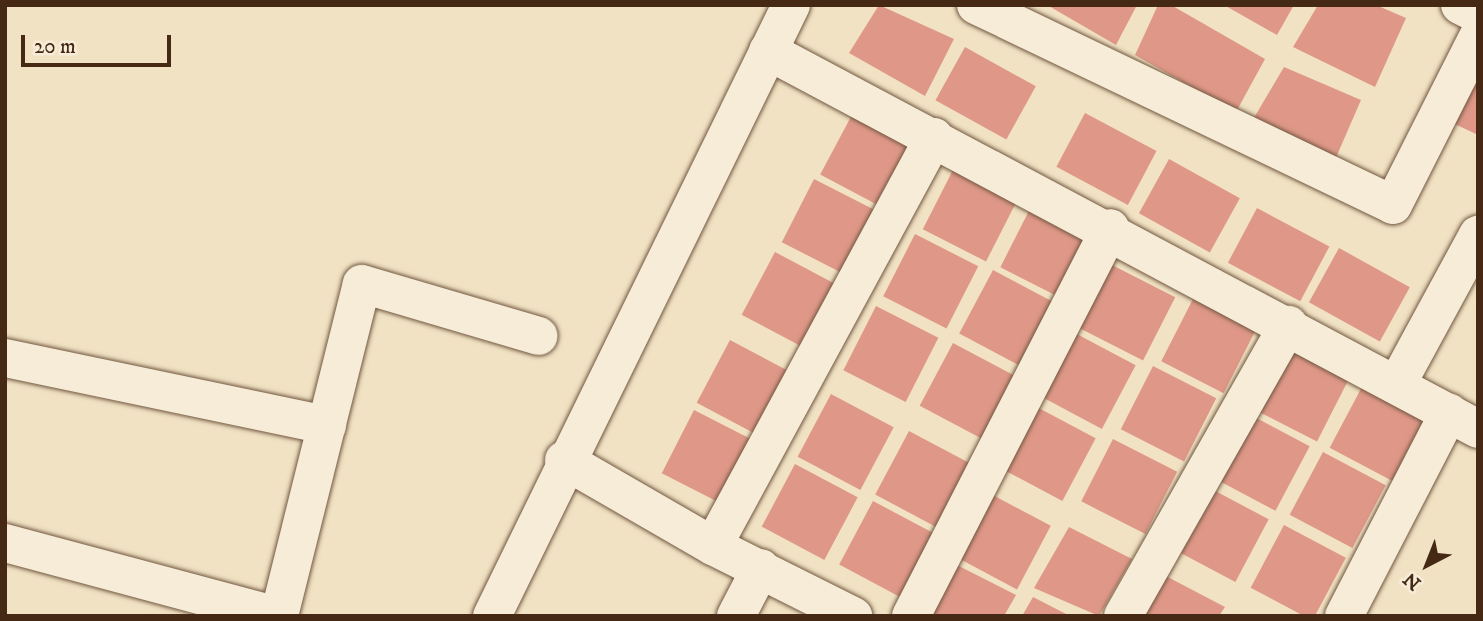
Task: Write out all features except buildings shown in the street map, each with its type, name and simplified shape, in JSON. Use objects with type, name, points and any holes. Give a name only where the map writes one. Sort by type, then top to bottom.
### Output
[{"type":"street","points":[[492,616],[564,460],[791,5]]},
{"type":"street","points":[[976,5],[1393,205],[1478,37]]},
{"type":"street","points":[[1460,5],[1478,14]]},
{"type":"street","points":[[768,51],[1110,229],[1464,421],[1345,616]]},
{"type":"street","points":[[713,546],[934,137]]},
{"type":"street","points":[[911,616],[1110,229]]},
{"type":"street","points":[[1397,384],[1478,235]]},
{"type":"street","points":[[5,543],[278,616],[362,284],[539,336]]},
{"type":"street","points":[[1123,616],[1288,325]]},
{"type":"street","points":[[5,358],[327,425]]},
{"type":"street","points":[[564,460],[713,546],[853,616]]},
{"type":"street","points":[[736,616],[761,568]]}]
